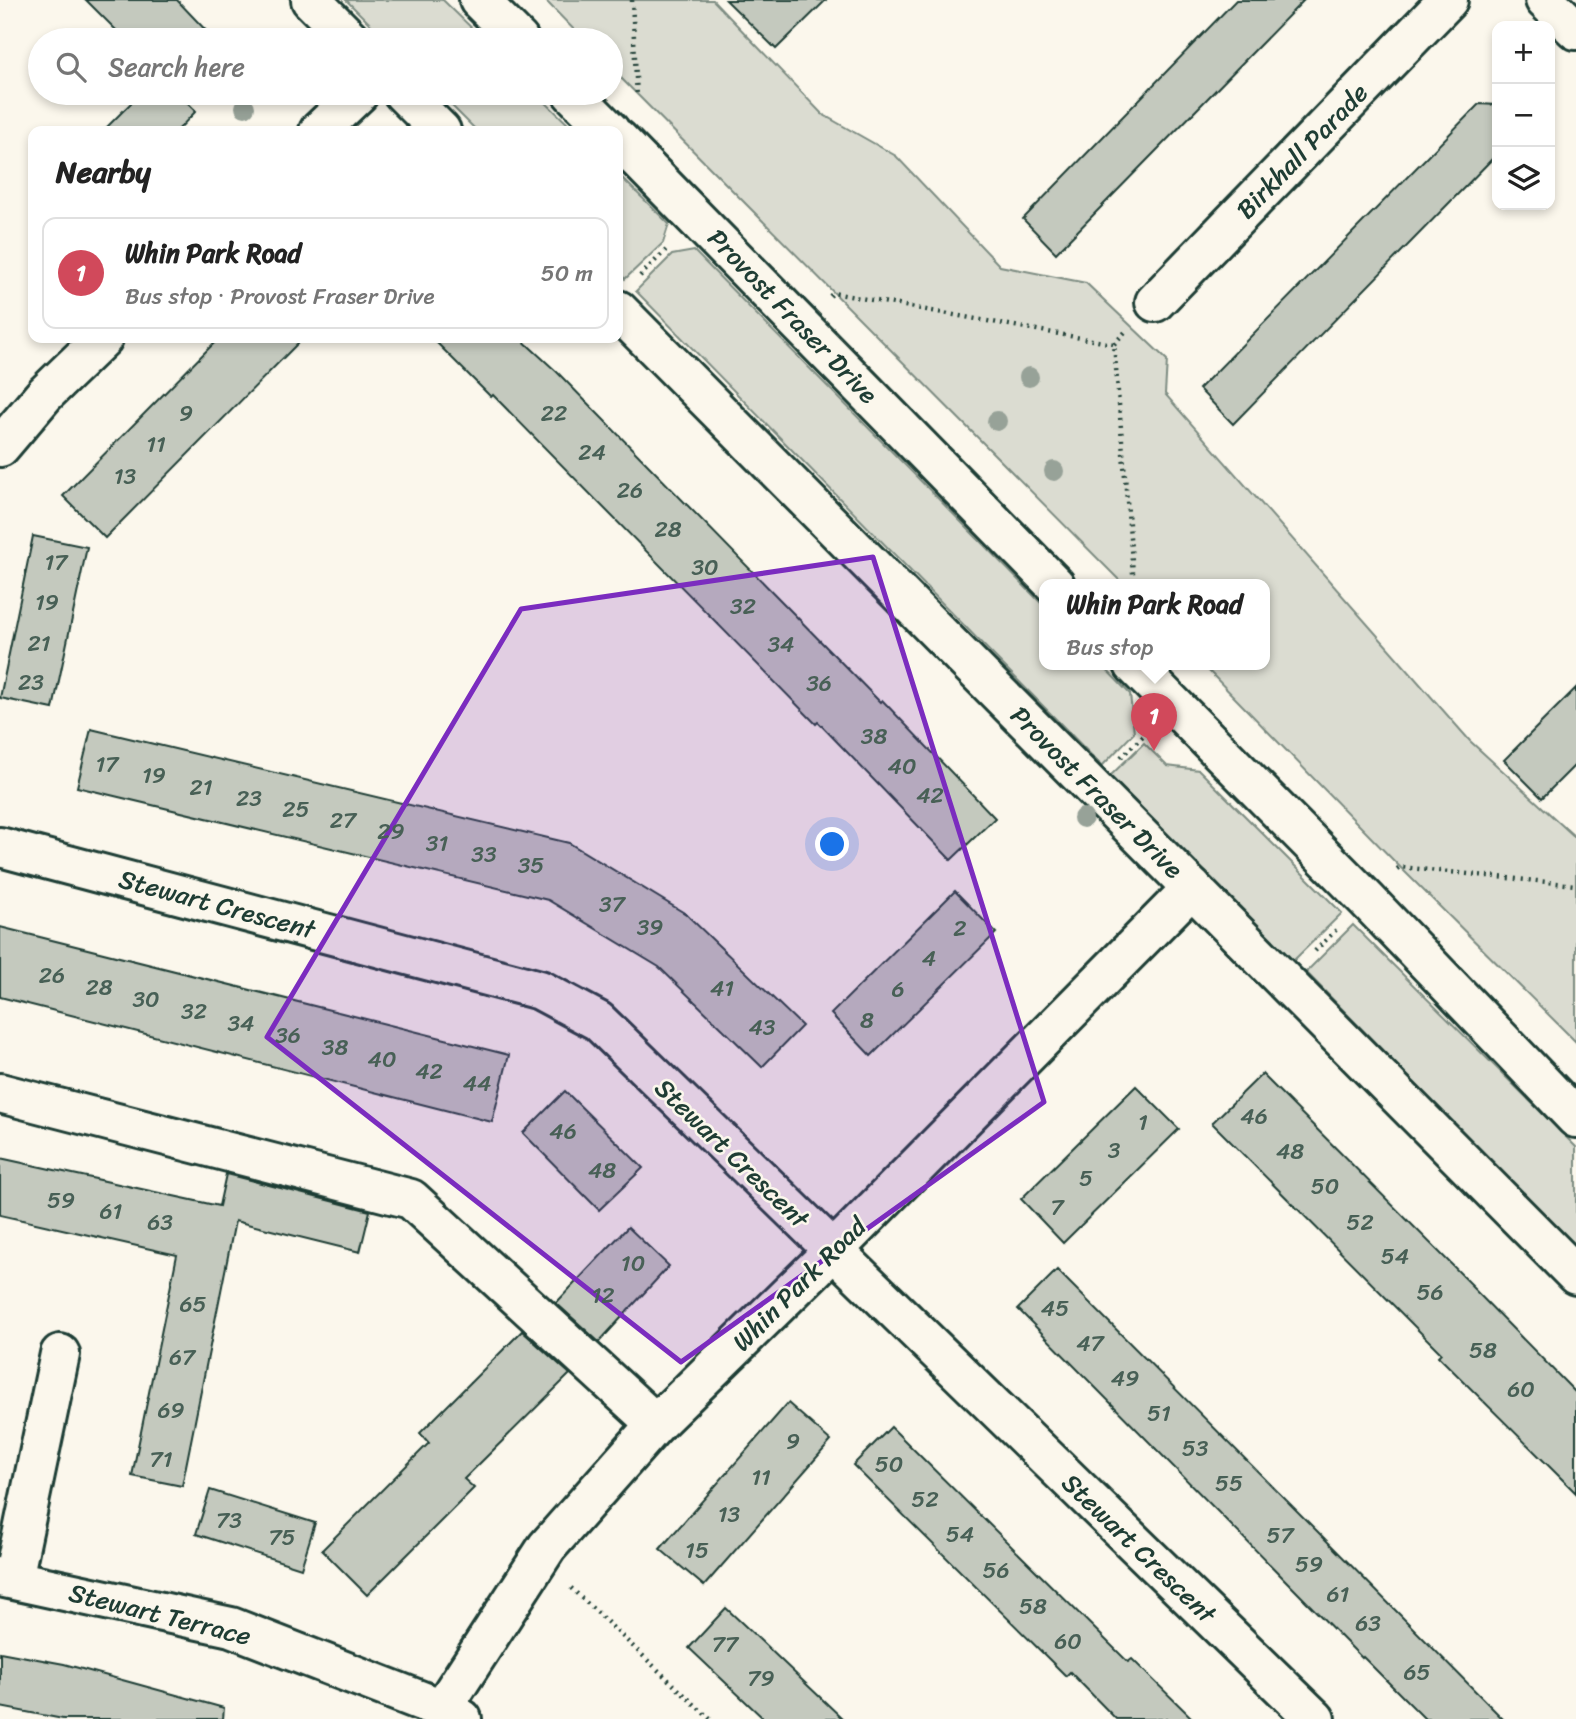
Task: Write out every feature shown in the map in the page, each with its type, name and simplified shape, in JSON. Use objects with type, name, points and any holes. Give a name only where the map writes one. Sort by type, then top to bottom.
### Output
[{"type":"street","points":[[311,0],[339,28]]},
{"type":"street","points":[[479,0],[507,28]]},
{"type":"street","name":"Birkhall Parade","points":[[1155,302],[1448,0]]},
{"type":"street","points":[[1545,0],[1576,30]]},
{"type":"street","points":[[323,126],[346,105]]},
{"type":"street","points":[[415,105],[436,126]]},
{"type":"street","points":[[584,105],[605,126]]},
{"type":"street","name":"Provost Fraser Drive","points":[[623,144],[1049,579]]},
{"type":"street","name":"Provost Fraser Drive","points":[[627,295],[1192,888],[1576,1275]]},
{"type":"street","points":[[0,447],[45,394],[98,343]]},
{"type":"street","points":[[1139,670],[1367,900],[1576,1118]]},
{"type":"street","name":"Stewart Crescent","points":[[0,847],[540,990],[598,1021],[1315,1719]]},
{"type":"street","name":"Whin Park Road","points":[[452,1714],[547,1547],[656,1424],[833,1251],[1192,888]]},
{"type":"street","points":[[0,1093],[411,1199],[656,1424]]},
{"type":"street","name":"Stewart Terrace","points":[[60,1354],[6,1578],[232,1627],[452,1714]]},
{"type":"path","points":[[632,0],[638,96],[634,100]]},
{"type":"path","points":[[627,295],[674,242]]},
{"type":"path","points":[[829,296],[833,293],[1114,344],[1134,579]]},
{"type":"path","points":[[1115,763],[1154,724]]},
{"type":"path","points":[[1394,872],[1400,867],[1576,885]]},
{"type":"path","points":[[1309,957],[1338,929]]},
{"type":"path","points":[[540,1558],[710,1719]]},
{"type":"highlighted area","points":[[873,557],[1044,1102],[681,1362],[267,1037],[521,609]]},
{"type":"shaded area","points":[[346,0],[443,0],[472,28],[374,28]]},
{"type":"shaded area","points":[[545,0],[713,0],[822,114],[896,156],[1000,266],[1086,283],[1167,360],[1165,394],[1470,741],[1576,838],[1576,1042],[1208,670],[1270,670],[1270,579],[1118,579],[623,80],[623,28],[572,28]]},
{"type":"shaded area","points":[[451,105],[548,105],[570,126],[472,126]]},
{"type":"shaded area","points":[[623,179],[669,224],[663,243],[625,279]]},
{"type":"shaded area","points":[[694,251],[1039,601],[1039,670],[1107,670],[1130,694],[1134,733],[1102,766],[636,291],[672,255]]},
{"type":"shaded area","points":[[1144,743],[1167,766],[1199,770],[1342,913],[1293,961],[1110,776]]},
{"type":"shaded area","points":[[1353,925],[1576,1147],[1576,1248],[1306,972]]},
{"type":"building","points":[[86,0],[177,0],[204,28],[114,28]]},
{"type":"building","points":[[726,0],[826,0],[776,49]]},
{"type":"building","points":[[1236,0],[1304,0],[1056,253],[1023,219]]},
{"type":"building","points":[[1479,104],[1492,105],[1492,159],[1233,424],[1199,389]]},
{"type":"building","points":[[129,105],[190,105],[196,111],[182,126],[108,126]]},
{"type":"building","points":[[214,343],[298,343],[105,538],[63,496]]},
{"type":"building","points":[[437,343],[525,343],[880,702],[882,700],[995,818],[951,860],[818,722],[816,724],[493,395],[491,397]]},
{"type":"building","points":[[33,536],[87,547],[53,709],[0,698]]},
{"type":"building","points":[[1576,688],[1576,764],[1542,798],[1504,760]]},
{"type":"building","points":[[91,729],[569,843],[686,914],[802,1026],[762,1067],[659,967],[548,900],[77,787]]},
{"type":"building","points":[[955,891],[996,933],[871,1056],[831,1014]]},
{"type":"building","points":[[0,927],[509,1055],[492,1122],[0,997]]},
{"type":"building","points":[[1262,1074],[1576,1393],[1576,1493],[1438,1356],[1441,1353],[1212,1123]]},
{"type":"building","points":[[1136,1086],[1179,1129],[1063,1243],[1021,1199]]},
{"type":"building","points":[[565,1091],[643,1168],[599,1210],[523,1133]]},
{"type":"building","points":[[0,1158],[219,1206],[226,1174],[370,1211],[360,1252],[235,1221],[182,1486],[132,1476],[177,1255],[0,1215]]},
{"type":"building","points":[[628,1227],[669,1266],[599,1342],[556,1303]]},
{"type":"building","points":[[1057,1270],[1503,1719],[1425,1719],[1362,1658],[1018,1309]]},
{"type":"building","points":[[522,1331],[570,1374],[464,1479],[474,1488],[367,1595],[322,1550],[429,1443],[420,1433]]},
{"type":"building","points":[[788,1403],[831,1441],[704,1586],[660,1549]]},
{"type":"building","points":[[891,1427],[1128,1662],[1132,1659],[1193,1719],[1116,1719],[1070,1672],[1066,1676],[853,1465]]},
{"type":"building","points":[[210,1490],[315,1523],[301,1568],[196,1534]]},
{"type":"building","points":[[726,1608],[843,1719],[764,1719],[689,1648]]},
{"type":"building","points":[[0,1652],[64,1664],[224,1708],[223,1719],[63,1719],[0,1707]]},
{"type":"place","name":"Whin Park Road","points":[[1154,751]]}]
